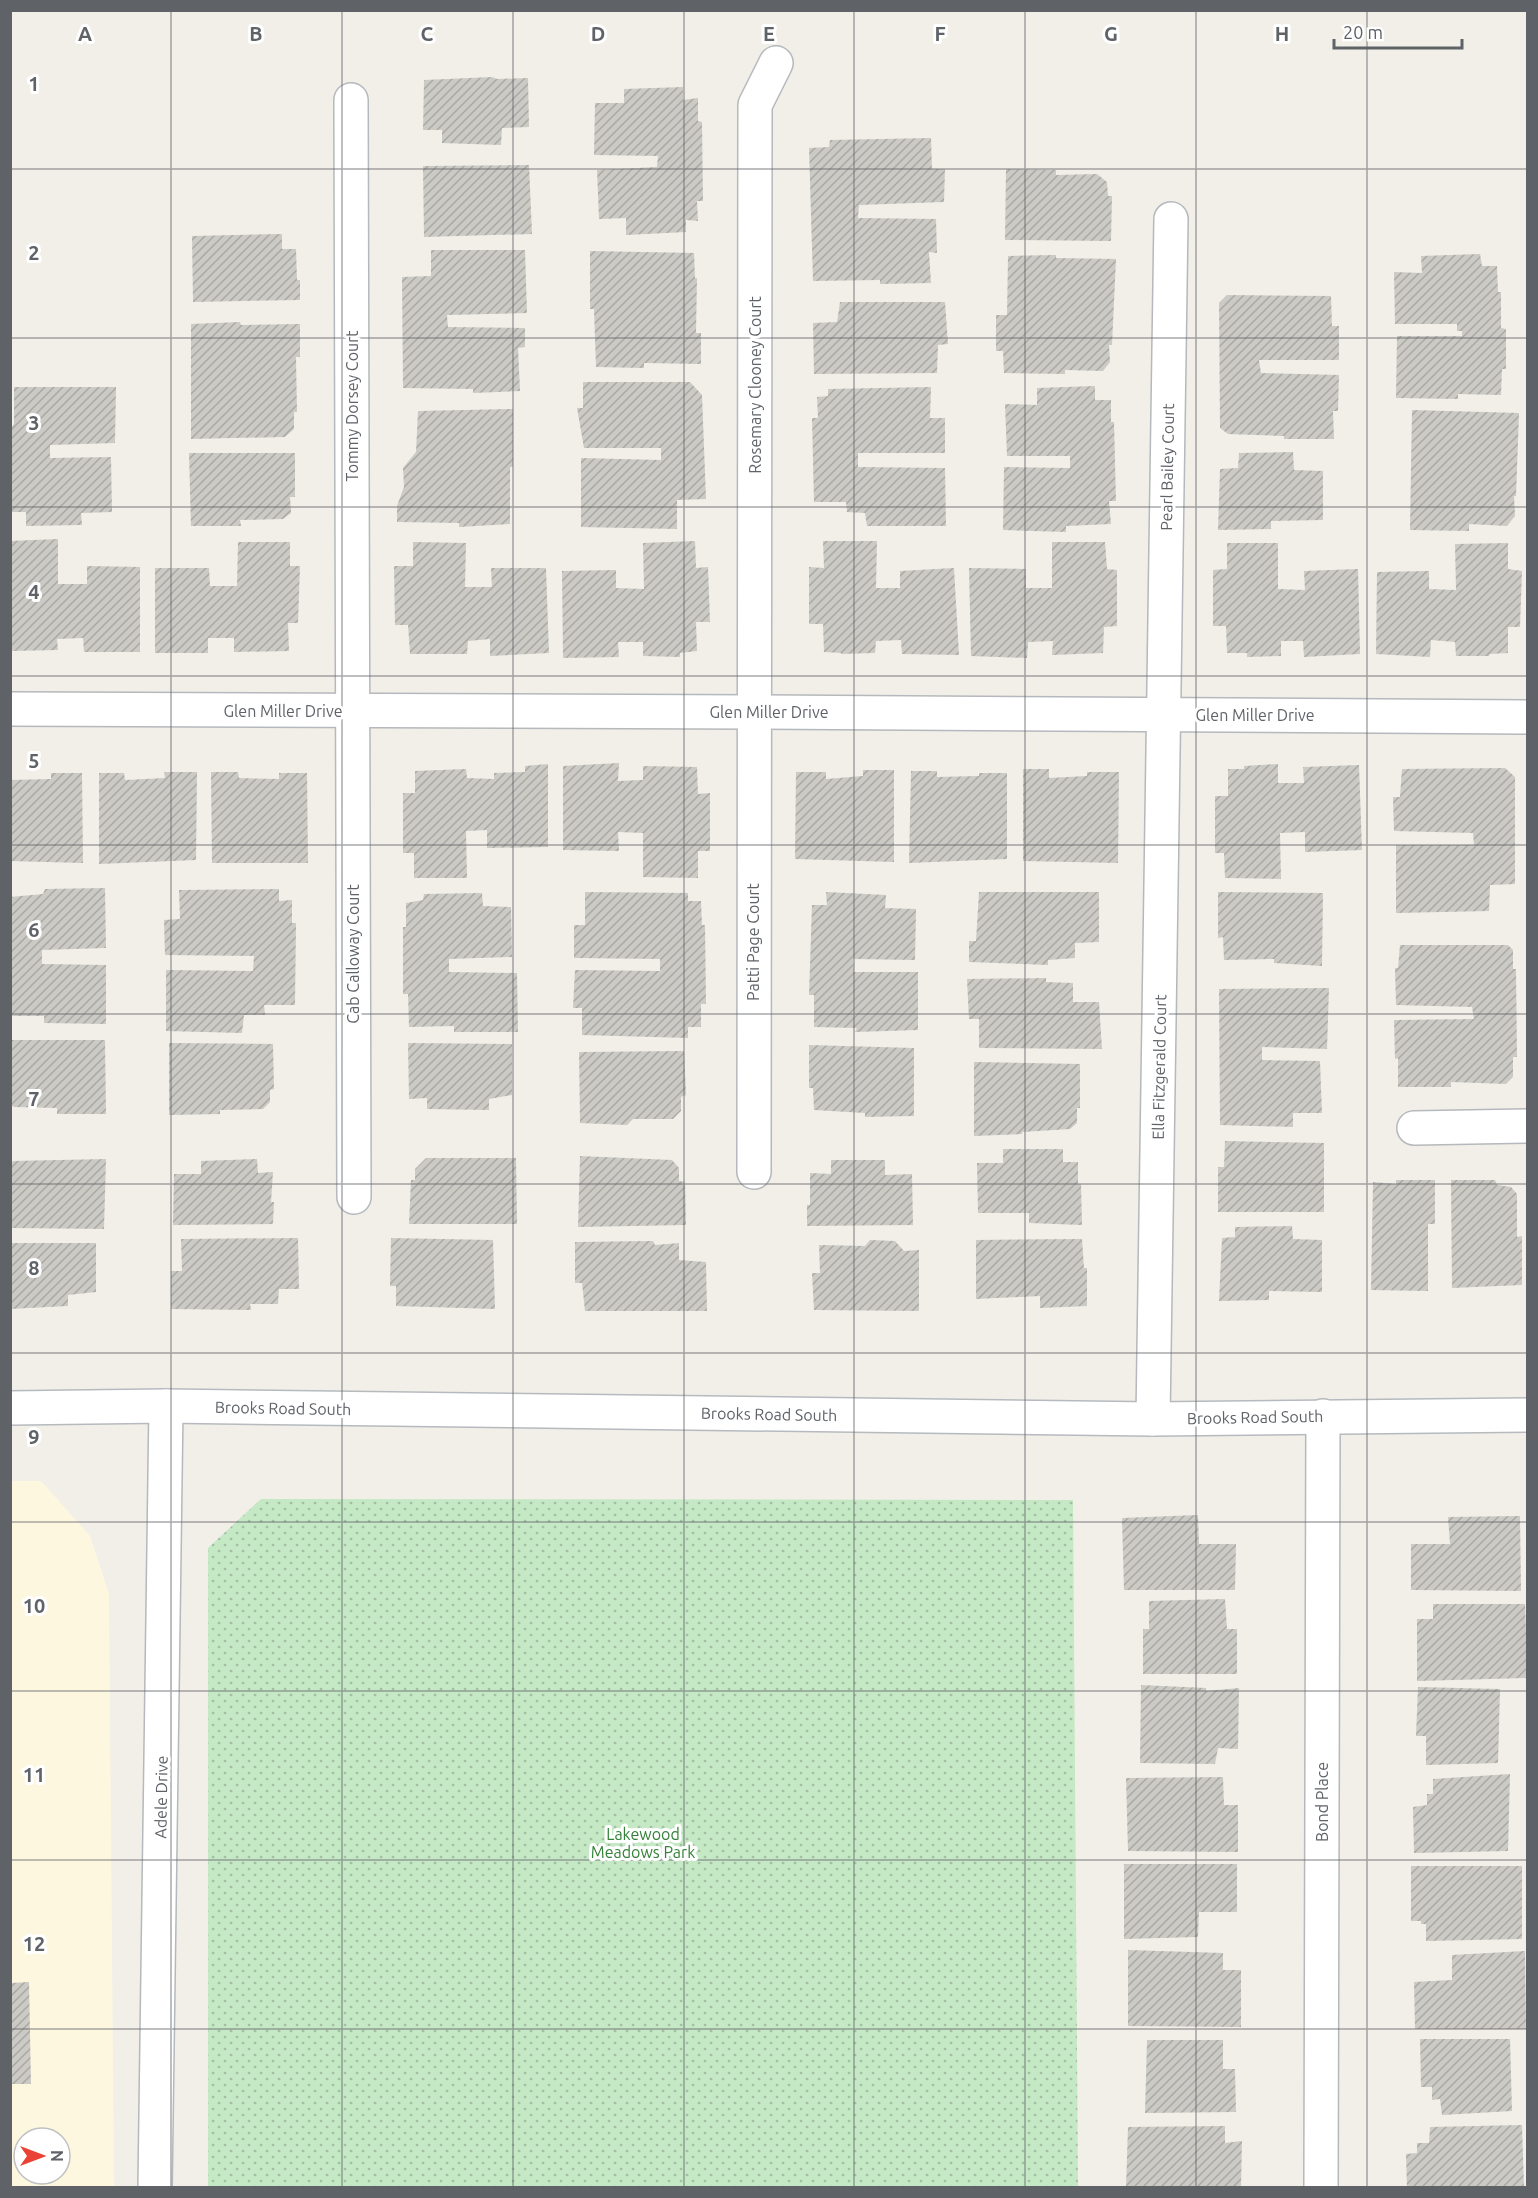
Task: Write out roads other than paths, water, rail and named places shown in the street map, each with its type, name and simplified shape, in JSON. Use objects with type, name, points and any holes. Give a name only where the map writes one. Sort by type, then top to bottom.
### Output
[{"type":"street","name":"Rosemary Clooney Court","points":[[753,712],[755,105],[776,63]]},
{"type":"street","name":"Tommy Dorsey Court","points":[[351,100],[352,711]]},
{"type":"street","name":"Pearl Bailey Court","points":[[1164,714],[1171,219]]},
{"type":"street","name":"Glen Miller Drive","points":[[10,709],[1527,717]]},
{"type":"street","name":"Cab Calloway Court","points":[[352,711],[354,1197]]},
{"type":"street","name":"Patti Page Court","points":[[753,712],[754,1172]]},
{"type":"street","name":"Ella Fitzgerald Court","points":[[1153,1419],[1164,714]]},
{"type":"street","points":[[1414,1128],[1527,1126]]},
{"type":"street","name":"Brooks Road South","points":[[10,1408],[166,1406],[1153,1419],[1527,1415]]},
{"type":"street","name":"Adele Drive","points":[[155,2187],[166,1406]]},
{"type":"street","name":"Bond Place","points":[[1321,2187],[1323,1416]]},
{"type":"park label","name":"Lakewood Meadows Park","points":[[643,1843]]}]
